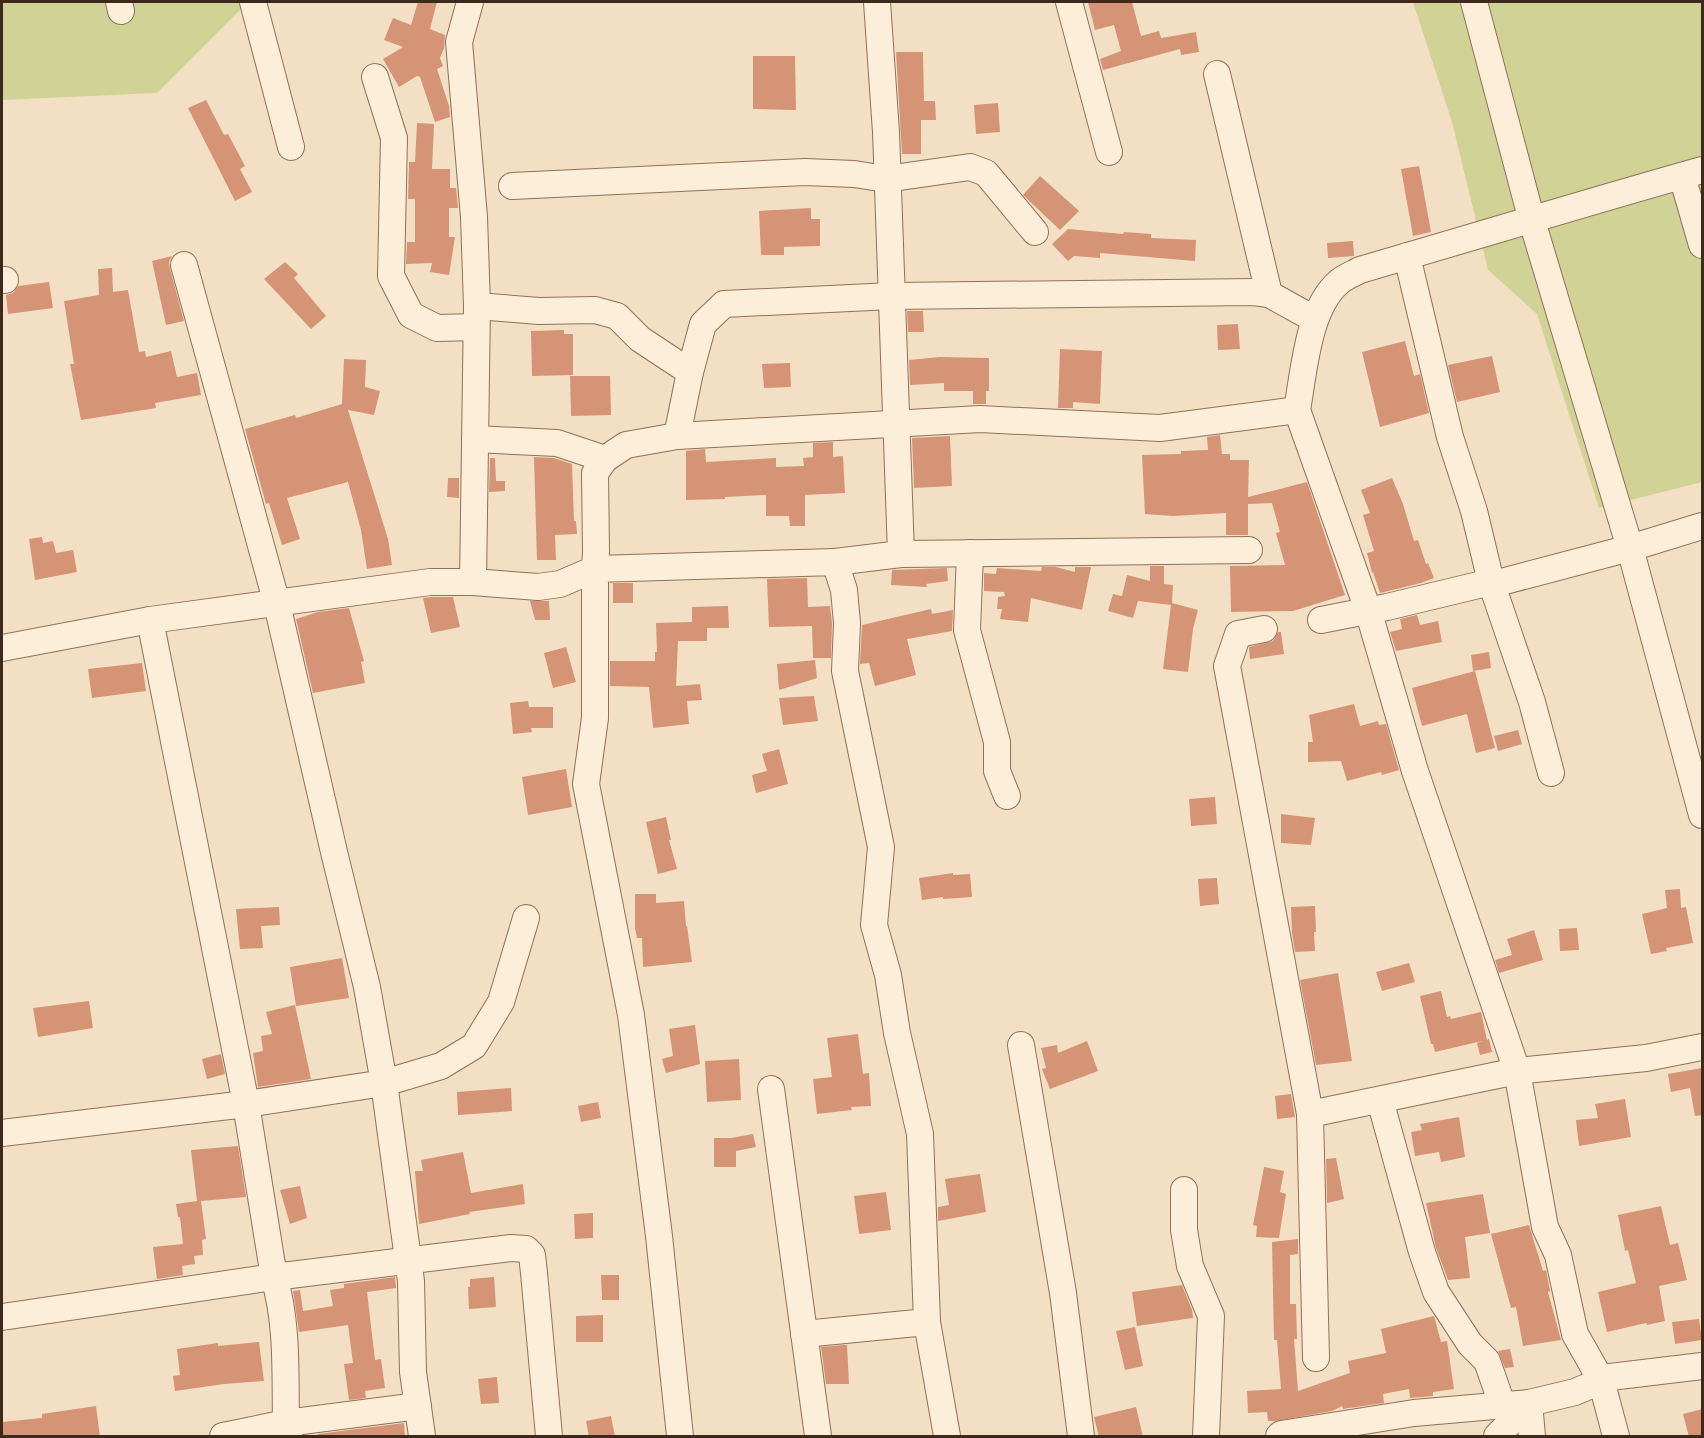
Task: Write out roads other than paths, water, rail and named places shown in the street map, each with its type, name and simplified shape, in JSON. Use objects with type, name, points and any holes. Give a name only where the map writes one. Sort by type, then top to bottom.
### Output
[{"type":"street","points":[[254,2],[291,147]]},
{"type":"street","points":[[470,2],[459,42],[474,217],[476,440],[472,582]]},
{"type":"street","points":[[877,2],[886,132],[901,554]]},
{"type":"street","points":[[1069,2],[1109,153]]},
{"type":"street","points":[[1473,2],[1532,221],[1630,548],[1702,815]]},
{"type":"street","points":[[1217,74],[1269,294]]},
{"type":"street","points":[[375,77],[394,138],[391,276],[411,315],[437,328],[476,316],[539,311],[595,310],[617,315],[640,339],[690,372]]},
{"type":"street","points":[[512,186],[805,172],[854,174],[886,179],[970,167],[986,173],[1035,232]]},
{"type":"street","points":[[1616,1437],[1601,1380],[1575,1334],[1558,1255],[1545,1227],[1517,1071],[1416,771],[1368,610],[1297,410],[1314,319],[1323,301],[1339,281],[1360,270],[1532,221],[1587,202],[1693,173],[1702,245]]},
{"type":"street","points":[[1407,256],[1450,437],[1474,511],[1491,582],[1532,702],[1551,773]]},
{"type":"street","points":[[184,265],[277,604],[367,987],[384,1083],[411,1281],[413,1372],[422,1437]]},
{"type":"street","points":[[677,436],[690,372],[703,324],[724,304],[892,296],[1253,292],[1269,294],[1314,319]]},
{"type":"street","points":[[680,1437],[659,1236],[631,1015],[586,784],[596,718],[596,473],[605,459],[626,445],[677,436],[980,419],[1160,428],[1297,410]]},
{"type":"street","points":[[476,440],[557,443],[605,459]]},
{"type":"street","points":[[1321,620],[1491,582],[1501,582],[1630,548],[1702,526]]},
{"type":"street","points":[[2,648],[150,620],[430,582],[472,582],[538,587],[560,584],[595,569],[835,562],[901,554],[1250,550]]},
{"type":"street","points":[[970,553],[967,630],[997,742],[997,771],[1007,796]]},
{"type":"street","points":[[835,562],[844,590],[847,623],[845,671],[881,847],[874,925],[888,975],[897,1033],[920,1134],[927,1322],[947,1437]]},
{"type":"street","points":[[150,620],[246,1104],[274,1277],[281,1303],[287,1430]]},
{"type":"street","points":[[1264,629],[1238,634],[1227,666],[1310,1114],[1316,1358]]},
{"type":"street","points":[[2,1133],[246,1104],[384,1083],[441,1066],[474,1046],[501,1002],[526,918]]},
{"type":"street","points":[[1021,1045],[1063,1293],[1081,1437]]},
{"type":"street","points":[[1310,1114],[1517,1071],[1646,1058],[1702,1047]]},
{"type":"street","points":[[771,1089],[818,1437]]},
{"type":"street","points":[[1380,1100],[1422,1252],[1436,1292],[1470,1344],[1487,1361],[1502,1404]]},
{"type":"street","points":[[1184,1190],[1184,1230],[1190,1266],[1211,1316],[1206,1437]]},
{"type":"street","points":[[2,1317],[274,1277],[511,1248],[526,1249],[532,1255],[549,1437]]},
{"type":"street","points":[[804,1334],[927,1322]]},
{"type":"street","points":[[1279,1437],[1281,1434],[1378,1427],[1502,1404],[1529,1403],[1575,1392],[1610,1377],[1702,1366]]},
{"type":"street","points":[[1497,1437],[1529,1403]]},
{"type":"street","points":[[1529,1403],[1532,1437]]},
{"type":"street","points":[[223,1437],[287,1430],[418,1406]]}]
